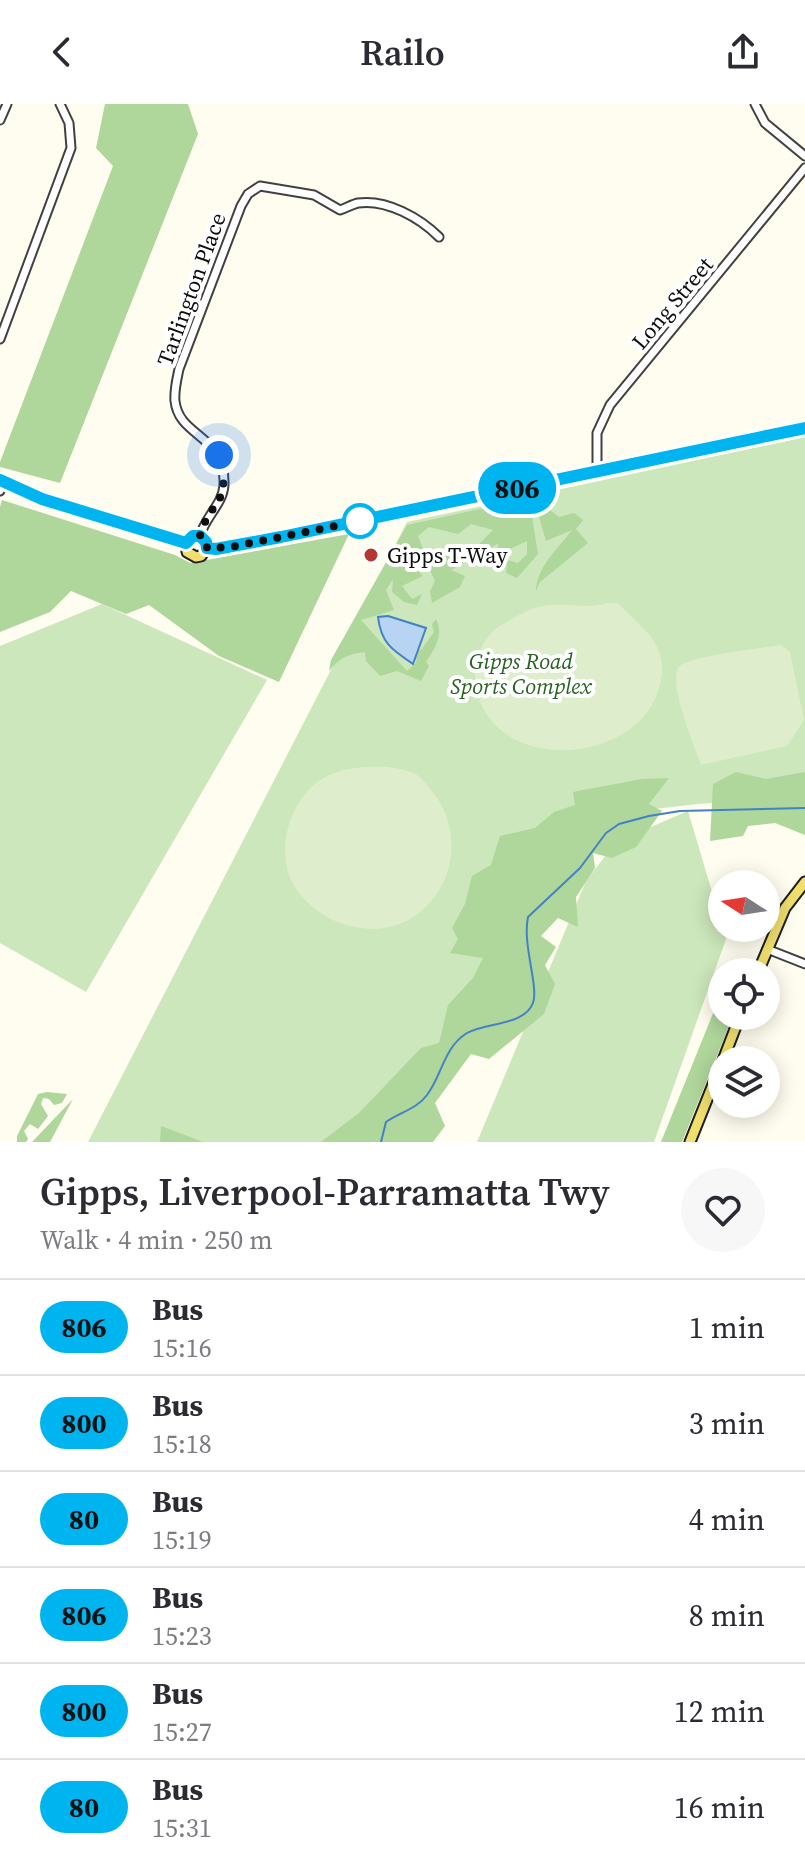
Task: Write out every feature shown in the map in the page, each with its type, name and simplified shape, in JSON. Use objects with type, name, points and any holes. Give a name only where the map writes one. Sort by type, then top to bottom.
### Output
[{"type":"main road","points":[[207,548],[231,547],[805,428]]},
{"type":"main road","points":[[1,484],[186,543]]},
{"type":"main road","points":[[193,536],[200,536],[207,548],[196,557],[187,552],[186,543],[193,536]]},
{"type":"main road","points":[[763,958],[785,908],[805,882]]},
{"type":"main road","points":[[690,1142],[708,1096]]},
{"type":"street","points":[[0,120],[7,104]]},
{"type":"street","points":[[0,339],[71,148],[69,123],[60,104]]},
{"type":"street","points":[[755,104],[765,123],[805,156]]},
{"type":"street","name":"Long Street","points":[[597,472],[597,433],[610,405],[805,168]]},
{"type":"street","name":"Tarlington Place","points":[[200,536],[220,500],[224,488],[223,470],[219,455],[209,442],[179,416],[175,387],[248,194],[260,186],[314,195],[340,210],[359,203],[386,207],[416,216],[439,237]]},
{"type":"street","points":[[767,949],[805,964]]},
{"type":"green space","points":[[105,104],[188,104],[198,134],[60,483],[0,467],[0,462],[113,166],[96,148]]},
{"type":"green space","name":"Gipps Road Sports Complex","points":[[805,437],[805,796],[645,810],[605,823],[519,931],[372,1142],[88,1142],[407,522]]},
{"type":"green space","points":[[534,497],[559,517],[574,513],[583,520],[576,529],[588,543],[540,582],[536,591],[544,566],[572,530],[546,541],[536,506],[531,510],[538,554],[517,578],[506,573],[507,560],[518,563],[527,554],[527,541],[495,556],[499,543],[451,570],[465,576],[460,587],[432,603],[430,591],[435,581],[426,561],[430,557],[476,547],[493,530],[471,524],[458,534],[429,527],[418,536],[424,551],[417,550],[404,567],[414,567],[423,576],[402,586],[412,599],[422,594],[417,605],[404,602],[392,592],[393,579],[386,590],[394,610],[361,620],[407,671],[416,663],[418,650],[434,632],[432,624],[436,619],[439,636],[426,662],[429,666],[421,681],[397,671],[380,676],[366,661],[365,652],[344,657],[329,671],[331,660],[407,525]]},
{"type":"green space","points":[[2,500],[175,555],[190,563],[349,534],[279,682],[219,656],[149,605],[126,614],[71,591],[50,612],[0,632]]},
{"type":"green space","points":[[618,603],[651,637],[660,653],[660,685],[646,714],[622,734],[593,746],[560,750],[529,745],[502,731],[483,708],[475,675],[479,653],[486,639],[503,624],[537,607]]},
{"type":"green space","points":[[102,604],[267,680],[86,992],[0,943],[0,646]]},
{"type":"green space","points":[[781,645],[790,652],[804,720],[787,746],[701,765],[679,702],[678,668],[709,656]]},
{"type":"green space","points":[[387,767],[417,775],[437,798],[448,821],[451,846],[448,869],[439,891],[424,909],[405,922],[381,928],[339,923],[311,905],[291,879],[286,864],[287,832],[300,801],[322,779],[345,770]]},
{"type":"green space","points":[[736,772],[766,779],[805,772],[805,835],[775,823],[748,826],[743,836],[710,841],[713,784]]},
{"type":"green space","points":[[669,778],[649,804],[662,811],[636,847],[612,858],[593,853],[595,868],[576,897],[578,927],[558,918],[541,936],[556,947],[545,965],[555,984],[544,1014],[489,1059],[471,1054],[435,1103],[445,1126],[433,1142],[321,1142],[359,1113],[421,1048],[439,1043],[448,1005],[473,978],[483,958],[450,953],[458,939],[452,928],[465,904],[472,876],[491,865],[500,836],[535,828],[554,812],[575,805],[573,792],[642,779]]},
{"type":"green space","points":[[688,811],[708,878],[708,942],[725,942],[719,958],[708,958],[708,990],[654,1142],[477,1142],[586,881],[616,842]]},
{"type":"green space","points":[[708,1026],[708,1030],[727,1030],[721,1046],[708,1046],[708,1078],[682,1142],[661,1142]]},
{"type":"green space","points":[[38,1094],[67,1094],[62,1103],[54,1105],[43,1098],[41,1104],[48,1116],[38,1129],[30,1124],[24,1131],[28,1139],[26,1142],[17,1142],[17,1136]]},
{"type":"green space","points":[[73,1099],[50,1142],[32,1142]]},
{"type":"green space","points":[[161,1126],[203,1142],[160,1142]]},
{"type":"water","points":[[388,616],[426,628],[413,664],[385,640],[378,617]]},
{"type":"waterway","points":[[381,1142],[386,1122],[427,1095],[448,1053],[459,1039],[475,1029],[513,1020],[528,1010],[534,996],[527,940],[528,917],[580,868],[606,833],[619,824],[680,811],[805,808]]},
{"type":"bus line","name":"806","points":[[0,480],[42,499],[186,543],[190,537],[200,536],[207,548],[216,549],[805,428]]},
{"type":"place","name":"Gipps T-Way","points":[[371,555]]},
{"type":"route","points":[[219,455],[224,488],[201,529],[200,536],[207,548],[231,547],[360,521]]}]
